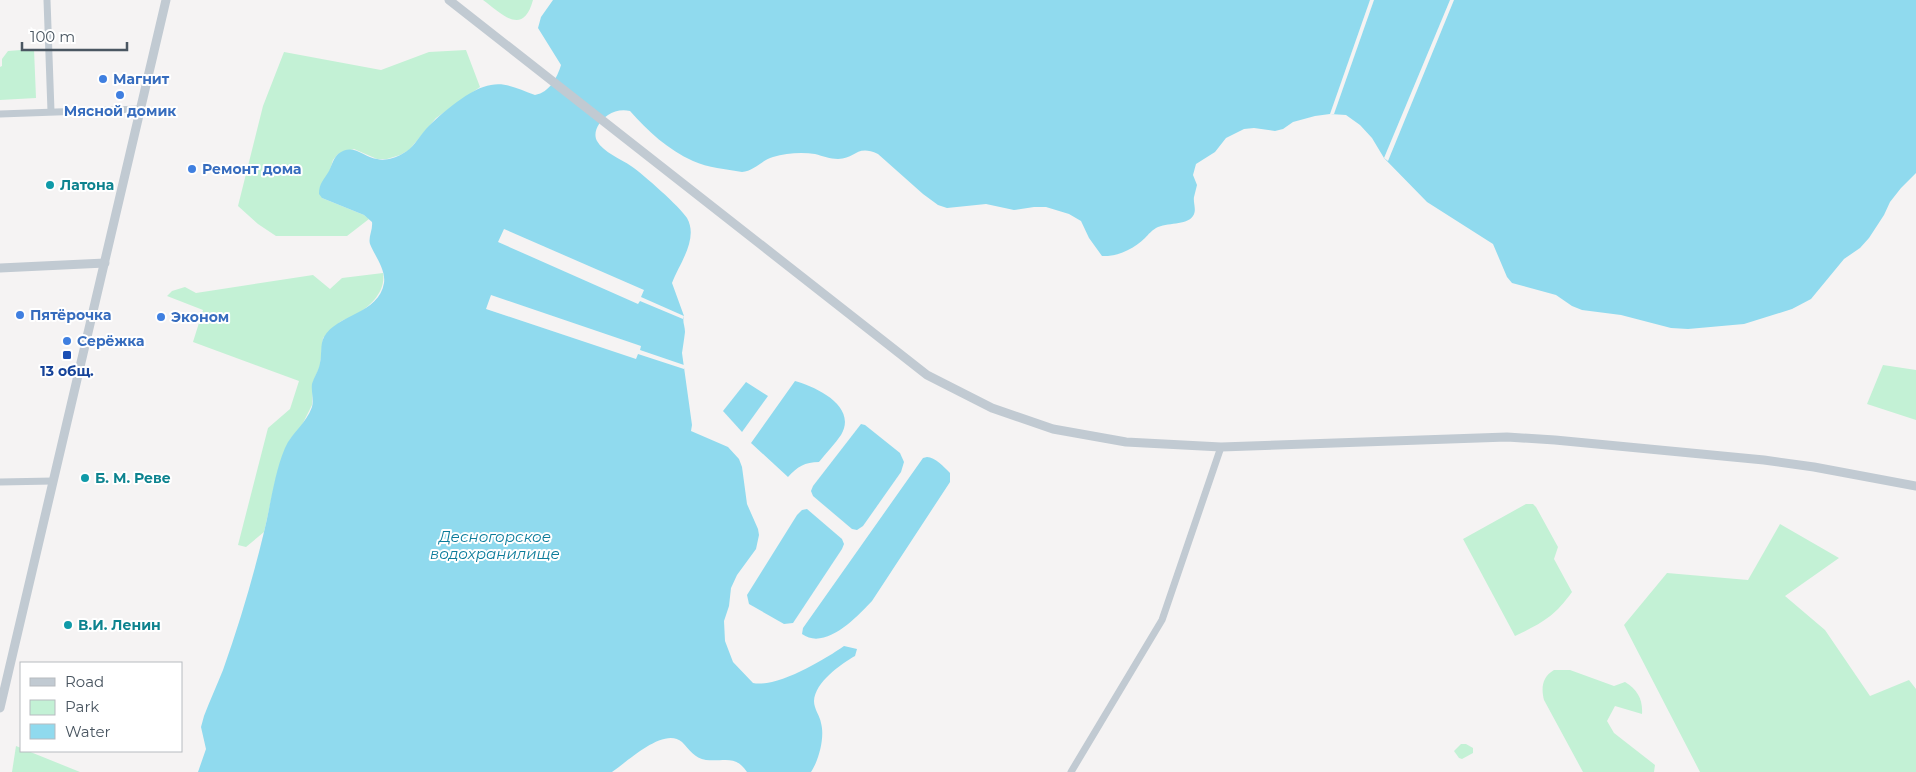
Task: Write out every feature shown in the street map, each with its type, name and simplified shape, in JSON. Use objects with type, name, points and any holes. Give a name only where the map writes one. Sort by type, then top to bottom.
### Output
[{"type":"street","points":[[47,0],[51,111]]},
{"type":"street","points":[[0,708],[166,0]]},
{"type":"street","points":[[449,0],[927,375],[992,408],[1053,429],[1126,442],[1221,447],[1507,437],[1555,440],[1764,460],[1814,467],[1916,486]]},
{"type":"street","points":[[0,114],[51,111],[140,110]]},
{"type":"street","points":[[0,268],[105,263]]},
{"type":"street","points":[[1072,772],[1162,620],[1221,447]]},
{"type":"street","points":[[0,482],[53,481]]},
{"type":"green space","points":[[483,0],[533,0],[524,18],[518,20],[505,16]]},
{"type":"green space","points":[[34,49],[36,98],[0,100],[0,67],[2,66],[2,59],[8,51]]},
{"type":"green space","points":[[466,50],[480,87],[436,118],[409,150],[387,159],[377,159],[354,149],[338,154],[333,160],[322,198],[364,215],[369,219],[347,236],[276,236],[258,224],[238,206],[263,106],[284,52],[381,70],[429,52]]},
{"type":"green space","points":[[383,273],[382,286],[376,298],[354,316],[340,322],[323,338],[320,366],[313,382],[312,405],[301,427],[286,447],[277,474],[264,532],[246,547],[238,545],[268,428],[290,409],[299,381],[193,342],[203,310],[167,296],[172,291],[185,287],[196,293],[313,275],[330,289],[342,278]]},
{"type":"green space","points":[[1883,365],[1916,370],[1916,420],[1867,404]]},
{"type":"green space","points":[[1526,504],[1533,504],[1536,507],[1558,547],[1554,559],[1572,592],[1559,608],[1547,618],[1515,636],[1463,539]]},
{"type":"green space","points":[[1780,524],[1839,558],[1785,596],[1825,630],[1870,696],[1909,680],[1916,689],[1916,772],[1700,772],[1624,625],[1667,573],[1748,580]]},
{"type":"green space","points":[[1554,670],[1570,670],[1614,686],[1625,682],[1633,688],[1642,704],[1642,714],[1615,706],[1607,721],[1614,733],[1655,765],[1654,772],[1583,772],[1544,700],[1543,683]]},
{"type":"green space","points":[[1461,744],[1466,744],[1473,748],[1473,753],[1462,759],[1454,751]]},
{"type":"green space","points":[[16,746],[20,748],[20,752],[30,752],[80,772],[12,772]]},
{"type":"water","name":"Десногорское водохранилище","points":[[553,0],[1916,0],[1916,173],[1890,202],[1869,238],[1860,248],[1844,259],[1811,299],[1792,309],[1744,324],[1688,329],[1671,328],[1621,315],[1582,310],[1572,306],[1556,295],[1512,283],[1507,277],[1493,244],[1427,202],[1384,158],[1372,138],[1360,125],[1346,115],[1330,114],[1315,116],[1293,122],[1283,129],[1275,131],[1254,128],[1244,129],[1226,138],[1215,152],[1196,164],[1193,175],[1197,185],[1194,197],[1195,211],[1190,219],[1181,223],[1160,226],[1151,231],[1131,249],[1119,254],[1102,256],[1089,238],[1081,221],[1069,214],[1046,207],[1014,210],[986,204],[947,208],[938,205],[923,194],[878,154],[871,151],[860,151],[849,157],[838,159],[810,153],[794,153],[769,158],[750,170],[742,172],[711,167],[684,157],[659,139],[630,111],[615,111],[605,117],[600,123],[595,134],[597,141],[603,149],[637,170],[661,191],[683,213],[690,226],[691,234],[687,251],[672,283],[684,316],[685,332],[682,353],[692,425],[691,431],[728,447],[739,459],[742,467],[747,504],[758,529],[759,535],[756,549],[737,575],[731,588],[729,606],[724,621],[725,641],[733,662],[753,683],[763,683],[775,681],[800,672],[844,646],[857,649],[855,656],[830,674],[815,694],[814,704],[822,729],[822,741],[819,755],[811,772],[747,772],[743,766],[734,761],[706,760],[698,757],[682,742],[674,738],[656,742],[646,747],[612,772],[198,772],[206,749],[201,727],[204,716],[235,636],[260,549],[281,458],[291,437],[312,407],[312,384],[321,360],[324,337],[338,323],[366,308],[374,301],[381,293],[384,283],[382,268],[370,244],[372,222],[364,215],[322,198],[319,194],[321,184],[335,158],[343,151],[348,149],[358,151],[380,160],[390,159],[406,152],[447,109],[483,87],[497,84],[513,87],[535,95],[549,88],[561,65],[538,28],[541,17]]},
{"type":"water","points":[[795,381],[813,388],[832,399],[844,415],[845,425],[841,435],[819,462],[802,466],[788,477],[751,443]]},
{"type":"water","points":[[746,382],[768,396],[742,432],[723,411]]},
{"type":"water","points":[[861,424],[865,425],[900,453],[904,462],[901,472],[863,526],[857,530],[852,529],[813,496],[811,491]]},
{"type":"water","points":[[927,457],[936,460],[950,473],[950,482],[872,601],[849,623],[830,635],[821,638],[811,638],[802,634],[803,628],[923,458]]},
{"type":"water","points":[[807,509],[842,539],[844,544],[793,623],[784,624],[749,604],[747,595],[797,515],[802,510]]},
{"type":"pier","points":[[1370,0],[1374,0],[1334,114],[1330,114]]},
{"type":"pier","points":[[1450,0],[1454,0],[1388,161],[1384,158]]},
{"type":"pier","points":[[504,229],[644,290],[641,297],[684,316],[683,319],[640,301],[638,304],[498,242]]},
{"type":"pier","points":[[491,295],[641,346],[640,350],[684,365],[684,369],[638,354],[636,359],[486,309]]},
{"type":"place","name":"Магнит","points":[[103,79]]},
{"type":"place","name":"Мясной домик","points":[[120,95]]},
{"type":"place","name":"Ремонт дома","points":[[192,169]]},
{"type":"place","name":"Латона","points":[[50,185]]},
{"type":"place","name":"Пятёрочка","points":[[20,315]]},
{"type":"place","name":"Эконом","points":[[161,317]]},
{"type":"place","name":"Серёжка","points":[[67,341]]},
{"type":"place","name":"13 общ.","points":[[67,355]]},
{"type":"place","name":"Б. М. Реве","points":[[85,478]]},
{"type":"place","name":"В.И. Ленин","points":[[68,625]]}]
